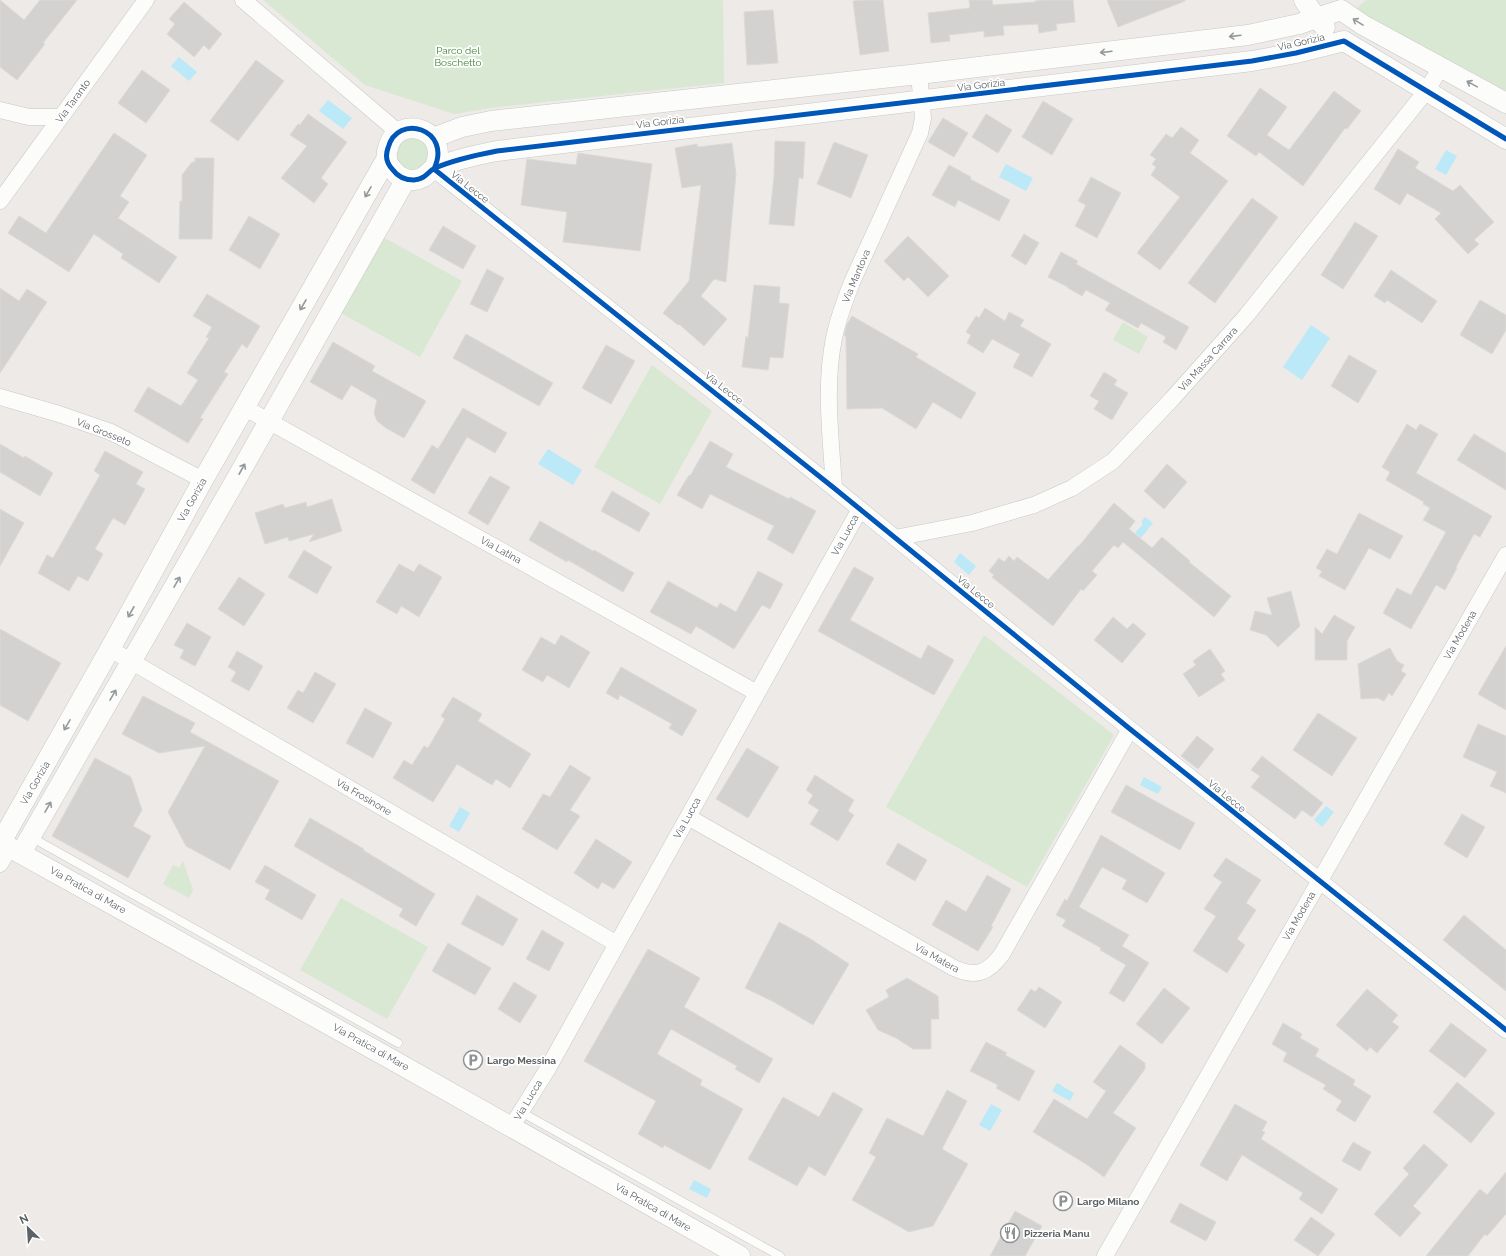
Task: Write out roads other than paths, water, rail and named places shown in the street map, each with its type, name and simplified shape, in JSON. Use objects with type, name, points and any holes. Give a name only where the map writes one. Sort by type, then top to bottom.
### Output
[{"type":"street","name":"Via Taranto","points":[[0,201],[146,0]]},
{"type":"street","points":[[243,0],[398,132]]},
{"type":"street","points":[[1304,0],[1317,19],[1328,30],[1344,41],[1505,134]]},
{"type":"street","name":"Via Gorizia","points":[[433,138],[453,130],[491,121],[919,74],[1248,35],[1317,19],[1337,5],[1363,26],[1506,102]]},
{"type":"street","name":"Via Gorizia","points":[[434,169],[471,156],[497,151],[1252,61],[1286,55],[1344,41]]},
{"type":"street","name":"Via Massa Carrara","points":[[895,538],[972,523],[1040,502],[1072,488],[1113,461],[1159,414],[1246,316],[1427,90],[1441,67]]},
{"type":"street","name":"Via Mantova","points":[[834,488],[829,393],[830,366],[835,337],[845,302],[855,277],[919,138],[922,122],[919,74]]},
{"type":"street","points":[[0,110],[29,117],[61,117]]},
{"type":"street","points":[[413,128],[427,132],[433,138],[437,145],[437,161],[434,169],[428,175],[420,178],[406,179],[394,172],[389,166],[387,158],[389,144],[392,137],[398,132],[413,128]]},
{"type":"street","name":"Via Gorizia","points":[[11,847],[110,649],[203,480],[387,158]]},
{"type":"street","name":"Via Lecce","points":[[434,169],[834,488],[1130,730],[1506,1030]]},
{"type":"street","points":[[11,847],[132,662],[406,179]]},
{"type":"street","name":"Via Grosseto","points":[[0,397],[59,414],[111,432],[203,480]]},
{"type":"street","name":"Via Latina","points":[[245,408],[757,693]]},
{"type":"street","name":"Via Lucca","points":[[516,1119],[546,1070],[860,509]]},
{"type":"street","name":"Via Modena","points":[[1105,1256],[1506,555]]},
{"type":"street","name":"Via Frosinone","points":[[110,649],[617,944]]},
{"type":"street","name":"Via Matera","points":[[688,816],[954,968],[967,973],[980,973],[993,965],[1002,954],[1130,730]]},
{"type":"street","name":"Via Pratica di Mare","points":[[11,847],[516,1119],[740,1256]]},
{"type":"lane","points":[[11,847],[398,1043]]},
{"type":"lane","points":[[516,1119],[780,1256]]},
{"type":"water","points":[[179,57],[197,72],[189,81],[171,66]]},
{"type":"water","points":[[328,100],[352,118],[343,129],[319,111]]},
{"type":"water","points":[[1446,150],[1457,156],[1446,175],[1435,169]]},
{"type":"water","points":[[1006,164],[1033,178],[1026,191],[999,177]]},
{"type":"water","points":[[1311,325],[1330,338],[1302,380],[1283,367]]},
{"type":"water","points":[[548,449],[582,470],[573,485],[538,464]]},
{"type":"water","points":[[1145,517],[1153,523],[1141,538],[1135,533],[1143,524],[1141,522]]},
{"type":"water","points":[[960,553],[976,566],[969,575],[954,562]]},
{"type":"water","points":[[1144,777],[1162,787],[1158,794],[1140,785]]},
{"type":"water","points":[[1326,806],[1334,812],[1322,827],[1314,820]]},
{"type":"water","points":[[460,807],[470,813],[459,832],[449,826]]},
{"type":"water","points":[[1057,1083],[1074,1093],[1070,1101],[1052,1091]]},
{"type":"water","points":[[991,1104],[1002,1110],[990,1131],[979,1125]]},
{"type":"water","points":[[694,1180],[711,1189],[707,1198],[689,1189]]},
{"type":"place","name":"Largo Messina","points":[[473,1060]]},
{"type":"place","name":"Largo Milano","points":[[1063,1201]]},
{"type":"place","name":"Pizzeria Manu","points":[[1010,1233]]},
{"type":"park label","name":"Parco del Boschetto","points":[[458,56]]}]
